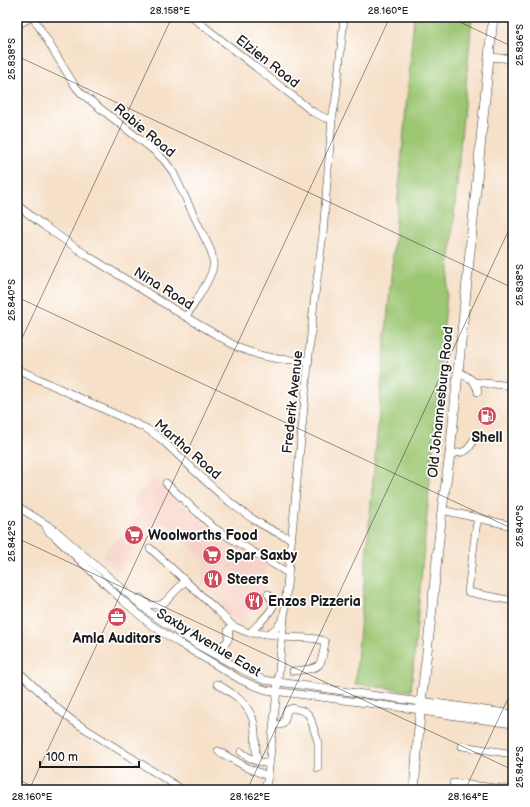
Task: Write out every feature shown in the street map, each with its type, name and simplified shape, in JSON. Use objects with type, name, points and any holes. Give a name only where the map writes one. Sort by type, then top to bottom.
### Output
[{"type":"main road","name":"Old Johannesburg Road","points":[[414,790],[421,706],[442,510],[450,454],[493,17]]},
{"type":"main road","points":[[421,706],[513,715]]},
{"type":"main road","points":[[421,706],[513,723]]},
{"type":"street","points":[[17,25],[32,17]]},
{"type":"street","name":"Rabie Road","points":[[32,17],[68,75],[82,94],[152,149],[164,160],[173,172],[211,251],[214,266],[208,280],[186,317]]},
{"type":"street","name":"Elzien Road","points":[[192,17],[313,112],[325,118],[332,119]]},
{"type":"street","name":"Frederik Avenue","points":[[265,790],[274,724],[314,302],[323,234],[332,119],[336,98],[344,17]]},
{"type":"street","points":[[489,57],[513,59],[513,55]]},
{"type":"street","name":"Nina Road","points":[[17,205],[68,243],[186,317],[244,351],[278,359],[309,361]]},
{"type":"street","name":"Martha Road","points":[[17,369],[153,432],[230,503],[262,524],[292,539]]},
{"type":"street","points":[[458,371],[474,382],[478,392]]},
{"type":"street","points":[[474,382],[513,386]]},
{"type":"street","points":[[450,454],[465,452],[470,448],[473,441]]},
{"type":"street","points":[[166,483],[214,528],[288,573]]},
{"type":"street","name":"Saxby Avenue East","points":[[17,506],[55,530],[150,613],[199,646],[241,669],[264,680],[421,706]]},
{"type":"street","points":[[442,510],[513,526]]},
{"type":"street","points":[[478,518],[468,592],[513,601]]},
{"type":"street","name":"Saxby Avenue East","points":[[45,523],[48,531],[150,624],[241,680],[266,690],[421,706]]},
{"type":"street","points":[[150,548],[233,626],[250,633],[310,638],[323,640],[325,642],[323,657],[318,666],[313,669],[293,671]]},
{"type":"street","points":[[110,578],[149,605],[160,605],[165,602],[185,581]]},
{"type":"street","points":[[250,633],[272,610],[273,603],[268,594]]},
{"type":"street","points":[[163,622],[160,613],[165,602]]},
{"type":"street","points":[[266,634],[278,628],[285,612]]},
{"type":"street","points":[[181,634],[191,636],[218,647],[228,641],[230,637],[228,630],[233,626]]},
{"type":"street","points":[[266,634],[276,640],[281,652]]},
{"type":"street","points":[[17,670],[69,718],[92,734],[183,790]]},
{"type":"street","points":[[217,684],[241,701],[251,715],[254,723],[257,761]]},
{"type":"street","points":[[274,724],[283,724],[287,710],[293,708],[307,713],[310,717],[318,742],[318,768]]},
{"type":"street","points":[[462,746],[513,754]]},
{"type":"street","points":[[218,751],[248,768],[268,776]]},
{"type":"street","points":[[241,752],[257,761],[269,764]]},
{"type":"street","points":[[453,783],[513,790]]},
{"type":"shaded area","points":[[154,477],[210,529],[267,564],[264,596],[240,624],[226,611],[225,613],[219,607],[223,603],[202,583],[204,558],[166,524],[156,525],[129,555],[131,557],[119,571],[102,556],[142,511],[132,501]]},
{"type":"green space","points":[[414,17],[472,17],[411,691],[355,684]]},
{"type":"place","name":"Shell","points":[[487,416]]},
{"type":"place","name":"Woolworths Food","points":[[134,535]]},
{"type":"place","name":"Spar Saxby","points":[[212,555]]},
{"type":"place","name":"Steers","points":[[213,579]]},
{"type":"place","name":"Enzos Pizzeria","points":[[254,601]]},
{"type":"place","name":"Amla Auditors","points":[[117,617]]}]
